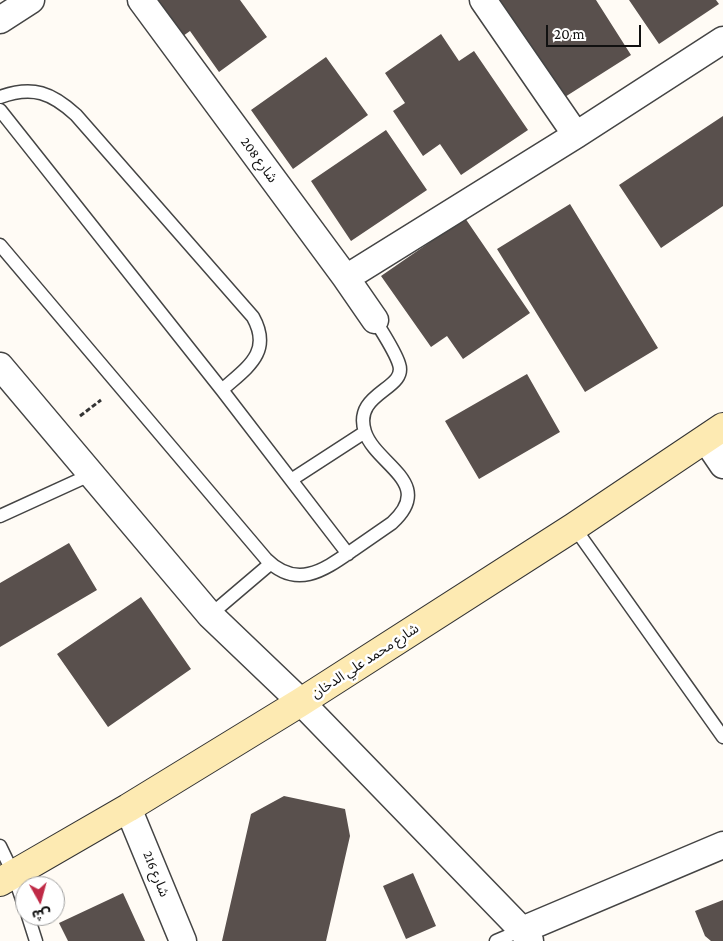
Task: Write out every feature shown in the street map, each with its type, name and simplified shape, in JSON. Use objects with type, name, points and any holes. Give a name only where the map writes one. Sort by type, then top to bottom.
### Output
[{"type":"street","points":[[0,20],[31,0]]},
{"type":"street","name":"شارع 208","points":[[141,0],[375,320]]},
{"type":"street","points":[[483,0],[576,135]]},
{"type":"street","points":[[346,278],[576,135],[723,40]]},
{"type":"street","points":[[0,366],[210,615],[301,702],[526,936],[723,845]]},
{"type":"street","points":[[714,434],[723,465]]},
{"type":"street","name":"شارع محمد علي الدخان","points":[[7,877],[128,808],[301,702],[714,434]]},
{"type":"street","name":"شارع 216","points":[[128,808],[183,941]]},
{"type":"lane","points":[[0,97],[21,91],[42,92],[61,101],[76,115],[253,317],[259,328],[261,339],[256,357],[250,365],[222,390]]},
{"type":"lane","points":[[0,110],[222,390],[348,554]]},
{"type":"lane","points":[[0,245],[270,564],[282,571],[296,575],[311,574],[324,570],[392,524],[400,516],[406,505],[408,493],[404,482],[369,440],[365,432],[364,414],[368,405],[374,397],[397,380],[400,373],[400,364],[375,320]]},
{"type":"lane","points":[[291,480],[365,432]]},
{"type":"lane","points":[[0,516],[92,474]]},
{"type":"lane","points":[[574,526],[723,737]]},
{"type":"lane","points":[[210,615],[270,564]]},
{"type":"lane","points":[[0,846],[7,877],[15,891]]},
{"type":"lane","points":[[31,926],[36,941]]},
{"type":"lane","points":[[496,941],[526,936]]},
{"type":"path","points":[[58,434],[119,385]]},
{"type":"building","points":[[157,0],[240,0],[267,37],[219,72],[190,31],[183,36]]},
{"type":"building","points":[[492,0],[596,0],[631,55],[557,102]]},
{"type":"building","points":[[629,0],[716,0],[719,4],[659,44]]},
{"type":"building","points":[[441,34],[459,61],[474,51],[528,130],[461,175],[440,144],[423,156],[393,111],[405,103],[385,73]]},
{"type":"building","points":[[326,57],[368,115],[293,169],[251,110]]},
{"type":"building","points":[[723,116],[723,206],[661,248],[619,185]]},
{"type":"building","points":[[386,130],[427,190],[351,241],[311,181]]},
{"type":"building","points":[[570,204],[658,348],[585,392],[497,249]]},
{"type":"building","points":[[465,218],[530,313],[463,359],[447,336],[431,347],[381,276]]},
{"type":"building","points":[[527,374],[560,432],[479,479],[445,421]]},
{"type":"building","points":[[69,543],[97,590],[0,647],[0,583]]},
{"type":"building","points":[[141,597],[191,669],[108,727],[57,654]]},
{"type":"building","points":[[284,796],[345,809],[350,836],[326,941],[222,941],[251,814]]},
{"type":"building","points":[[413,873],[436,926],[406,939],[383,886]]},
{"type":"building","points":[[123,893],[145,941],[68,941],[60,926],[65,926],[65,920]]},
{"type":"building","points":[[723,900],[723,941],[711,941],[705,936],[695,911]]}]
